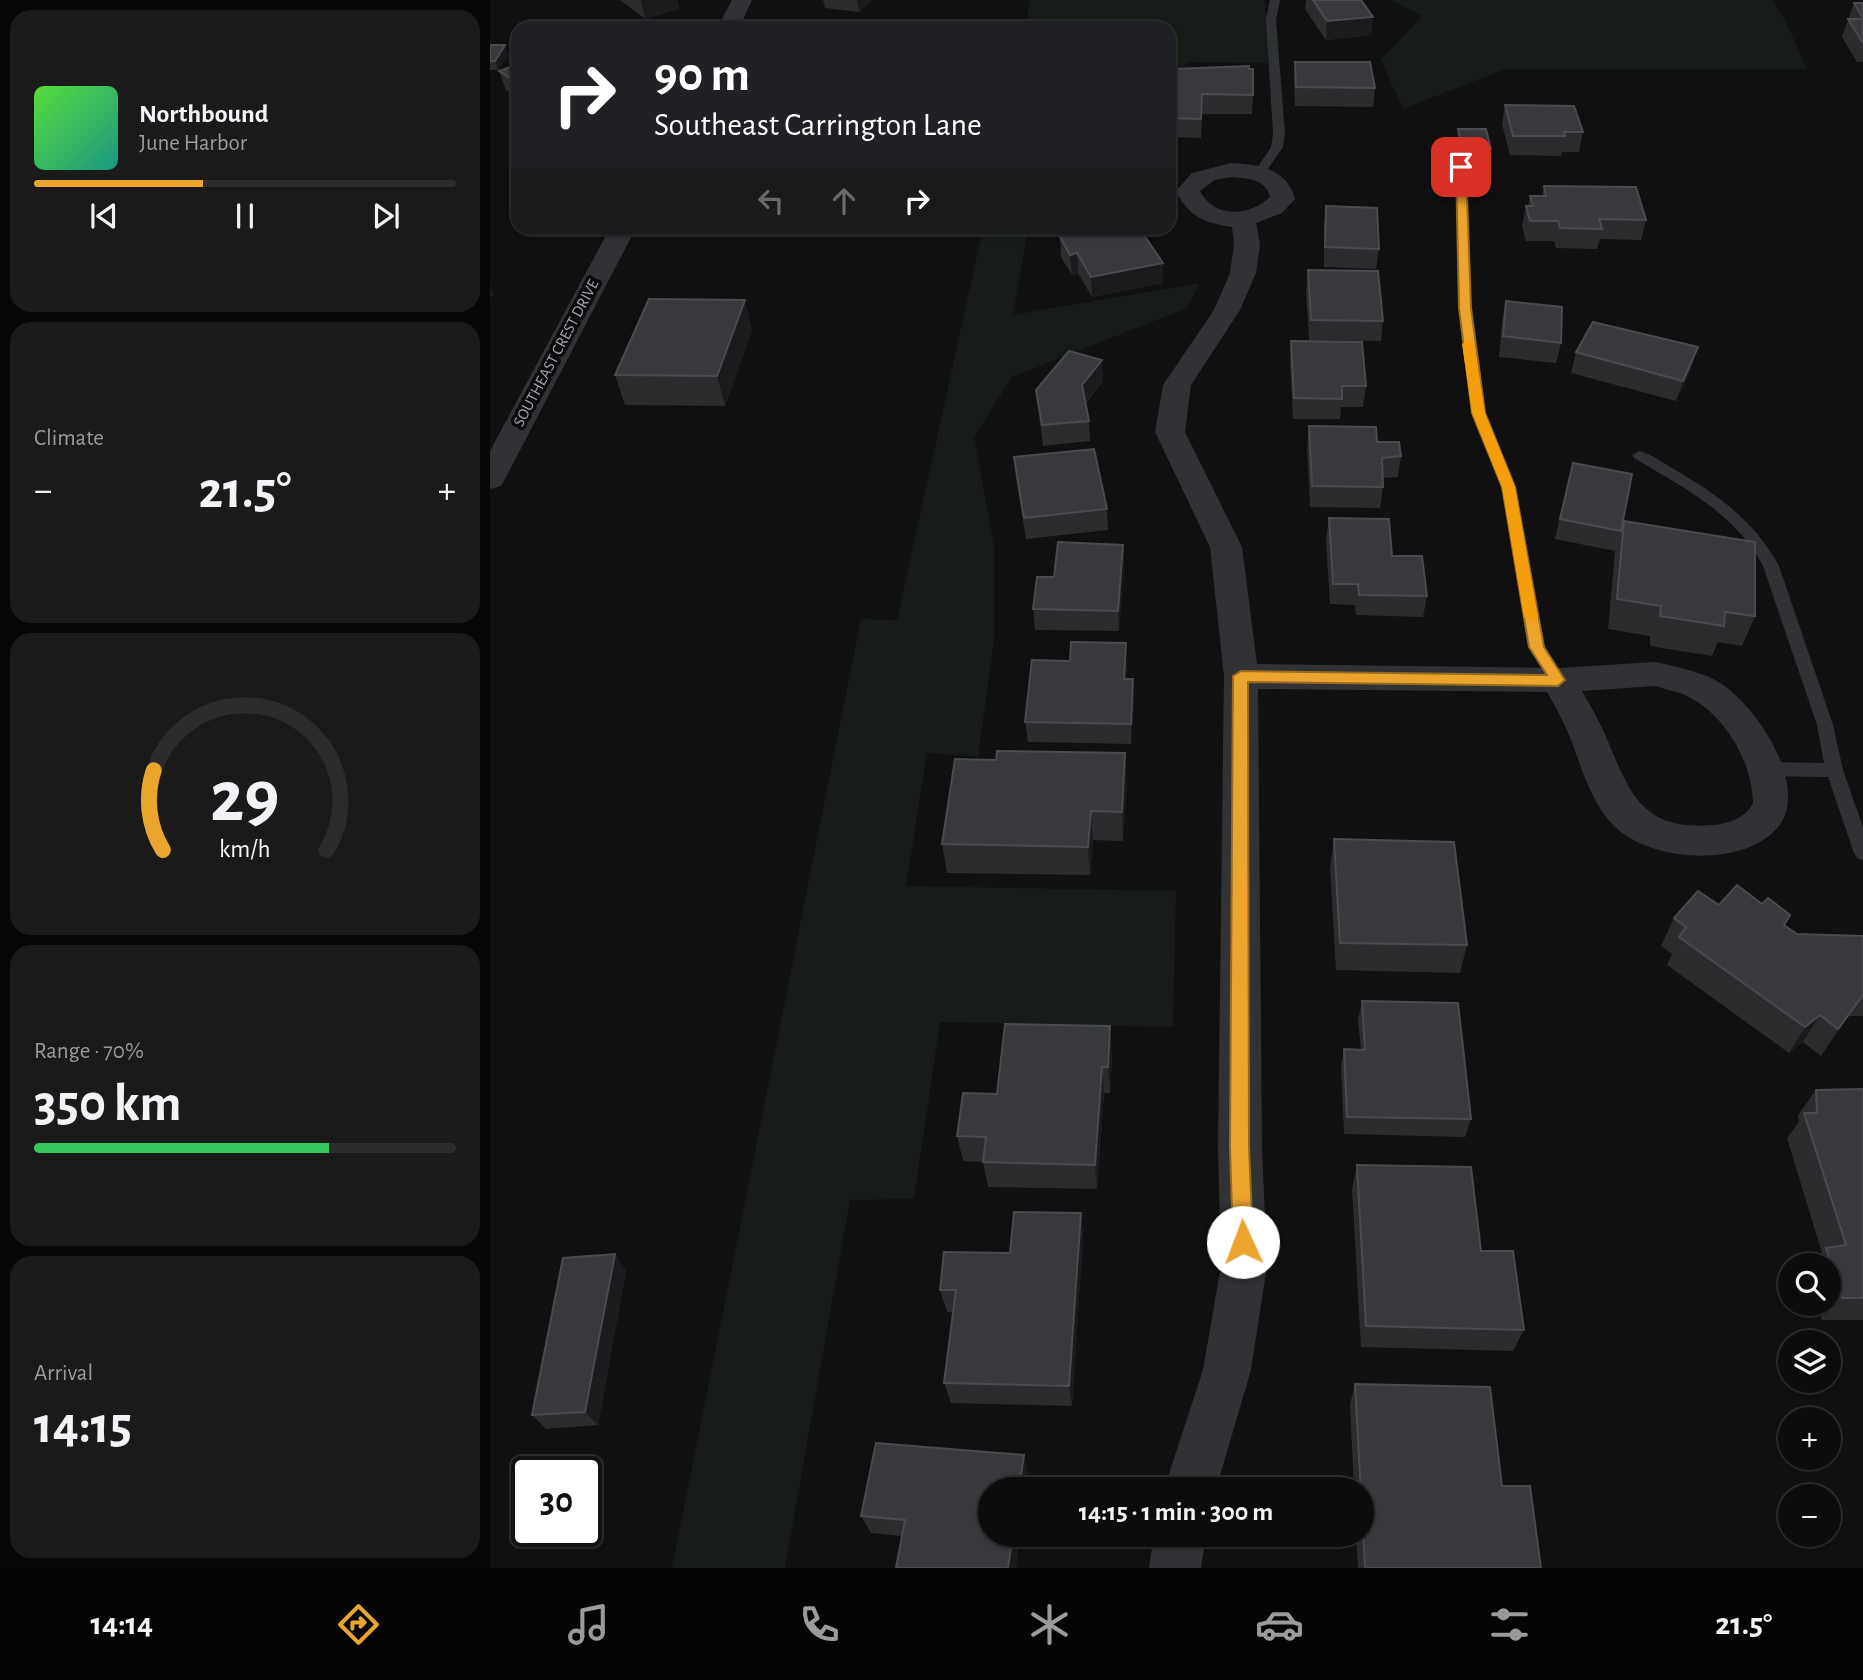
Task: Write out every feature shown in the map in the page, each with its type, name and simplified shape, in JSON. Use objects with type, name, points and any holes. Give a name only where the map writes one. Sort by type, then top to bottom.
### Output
[{"type":"street","points":[[732,21],[742,0]]},
{"type":"street","points":[[1231,170],[1259,174],[1276,181],[1282,190],[1283,199],[1276,209],[1269,212],[1243,219],[1208,214],[1191,202],[1188,191],[1193,183],[1215,172],[1231,170]]},
{"type":"street","points":[[1194,1477],[1227,1370],[1244,1266],[1240,1147],[1241,676],[1226,547],[1170,432],[1177,385],[1227,310],[1243,273],[1247,244],[1243,219]]},
{"type":"street","name":"SOUTHEAST CREST DRIVE","points":[[490,480],[619,235]]},
{"type":"street","points":[[1241,676],[1558,680],[1655,674],[1709,692],[1730,708],[1748,734],[1773,792],[1767,815],[1740,836],[1707,841],[1661,837],[1632,821],[1608,789],[1585,730],[1558,680]]},
{"type":"street","points":[[1175,1568],[1178,1547]]},
{"type":"lane","points":[[1259,174],[1277,147],[1279,134],[1271,20],[1275,0]]},
{"type":"lane","points":[[1461,167],[1465,308],[1479,413],[1509,487],[1536,647],[1558,680]]},
{"type":"lane","points":[[1639,455],[1740,520],[1761,544],[1825,725],[1834,770],[1863,853]]},
{"type":"lane","points":[[1765,769],[1834,770]]},
{"type":"shaded area","points":[[1030,0],[1264,0],[1275,63],[1188,62],[1176,70],[1176,21],[1027,21]]},
{"type":"shaded area","points":[[1391,0],[1773,0],[1807,69],[1505,69],[1403,109],[1381,60],[1422,16]]},
{"type":"shaded area","points":[[981,235],[1027,235],[1013,315],[1200,283],[1187,308],[1012,377],[974,437],[994,545],[994,641],[978,757],[927,753],[906,886],[1176,891],[1173,1027],[940,1022],[914,1199],[850,1200],[785,1568],[672,1568],[861,619],[897,620]]},
{"type":"building","points":[[1313,0],[1361,0],[1373,17],[1327,21]]},
{"type":"building","points":[[1854,3],[1863,3],[1863,18]]},
{"type":"building","points":[[1848,19],[1863,19],[1863,43]]},
{"type":"building","points":[[490,45],[505,45],[495,61],[490,61]]},
{"type":"building","points":[[1295,62],[1370,62],[1375,88],[1296,87]]},
{"type":"building","points":[[1249,66],[1249,69],[1253,69],[1253,95],[1202,94],[1201,119],[1176,118],[1176,69]]},
{"type":"building","points":[[511,67],[511,79],[499,71]]},
{"type":"building","points":[[1505,105],[1574,106],[1583,132],[1564,132],[1565,136],[1513,136]]},
{"type":"building","points":[[1458,129],[1486,129],[1491,149],[1463,149]]},
{"type":"building","points":[[1544,186],[1636,187],[1646,220],[1599,219],[1602,229],[1560,228],[1558,221],[1530,221],[1526,206],[1533,206],[1530,196],[1546,196]]},
{"type":"building","points":[[1326,206],[1377,208],[1379,249],[1325,247]]},
{"type":"building","points":[[1144,235],[1163,263],[1091,277],[1077,253],[1070,255],[1060,237]]},
{"type":"building","points":[[1308,270],[1378,271],[1383,321],[1311,320]]},
{"type":"building","points":[[649,299],[745,300],[717,376],[615,375]]},
{"type":"building","points":[[1506,301],[1562,307],[1561,343],[1503,336]]},
{"type":"building","points":[[1593,322],[1698,347],[1683,381],[1576,352]]},
{"type":"building","points":[[1291,341],[1362,342],[1366,386],[1342,386],[1342,399],[1294,398]]},
{"type":"building","points":[[1069,351],[1102,360],[1082,385],[1089,421],[1042,425],[1036,390]]},
{"type":"building","points":[[1309,426],[1376,427],[1377,442],[1399,442],[1401,456],[1382,458],[1383,487],[1312,486]]},
{"type":"building","points":[[1094,449],[1107,509],[1024,518],[1014,457]]},
{"type":"building","points":[[1573,463],[1632,474],[1621,531],[1560,519]]},
{"type":"building","points":[[1329,518],[1389,519],[1392,556],[1422,556],[1427,596],[1359,595],[1358,584],[1333,584]]},
{"type":"building","points":[[1624,521],[1755,542],[1755,616],[1725,612],[1724,626],[1660,616],[1661,606],[1617,599]]},
{"type":"building","points":[[1058,542],[1123,545],[1118,611],[1033,609],[1037,577],[1054,577]]},
{"type":"building","points":[[1071,642],[1126,643],[1124,679],[1133,679],[1131,724],[1025,722],[1032,660],[1070,661]]},
{"type":"building","points":[[997,751],[1125,753],[1122,812],[1091,811],[1088,847],[942,844],[955,759],[996,760]]},
{"type":"building","points":[[1334,839],[1454,842],[1467,945],[1340,943]]},
{"type":"building","points":[[1737,885],[1762,904],[1768,898],[1790,915],[1784,925],[1797,934],[1863,936],[1863,995],[1838,1029],[1820,1015],[1805,1027],[1679,937],[1686,927],[1674,918],[1698,891],[1719,905]]},
{"type":"building","points":[[1362,1001],[1458,1003],[1471,1119],[1347,1117],[1344,1049],[1365,1050]]},
{"type":"building","points":[[1005,1024],[1110,1026],[1108,1067],[1102,1067],[1095,1165],[983,1162],[986,1137],[957,1136],[963,1093],[997,1094]]},
{"type":"building","points":[[1863,1089],[1863,1298],[1842,1298],[1841,1253],[1828,1253],[1826,1248],[1846,1245],[1804,1113],[1817,1113],[1816,1090]]},
{"type":"building","points":[[1357,1165],[1471,1167],[1481,1251],[1513,1251],[1524,1330],[1366,1326]]},
{"type":"building","points":[[1014,1212],[1081,1213],[1069,1386],[944,1383],[956,1290],[940,1290],[944,1252],[1010,1253]]},
{"type":"building","points":[[615,1254],[585,1412],[532,1415],[563,1258]]},
{"type":"building","points":[[1355,1384],[1490,1387],[1502,1486],[1530,1486],[1541,1568],[1365,1568],[1364,1547],[1374,1547],[1374,1477],[1360,1477]]},
{"type":"building","points":[[876,1443],[1024,1455],[1021,1477],[978,1477],[978,1547],[1011,1547],[1008,1568],[896,1568],[905,1520],[861,1516]]},
{"type":"slow traffic","points":[[1468,344],[1479,413],[1509,487],[1531,617]]},
{"type":"route","points":[[1243,1242],[1240,1147],[1241,676],[1558,680],[1536,647],[1509,487],[1479,413],[1465,308],[1461,167]]}]
